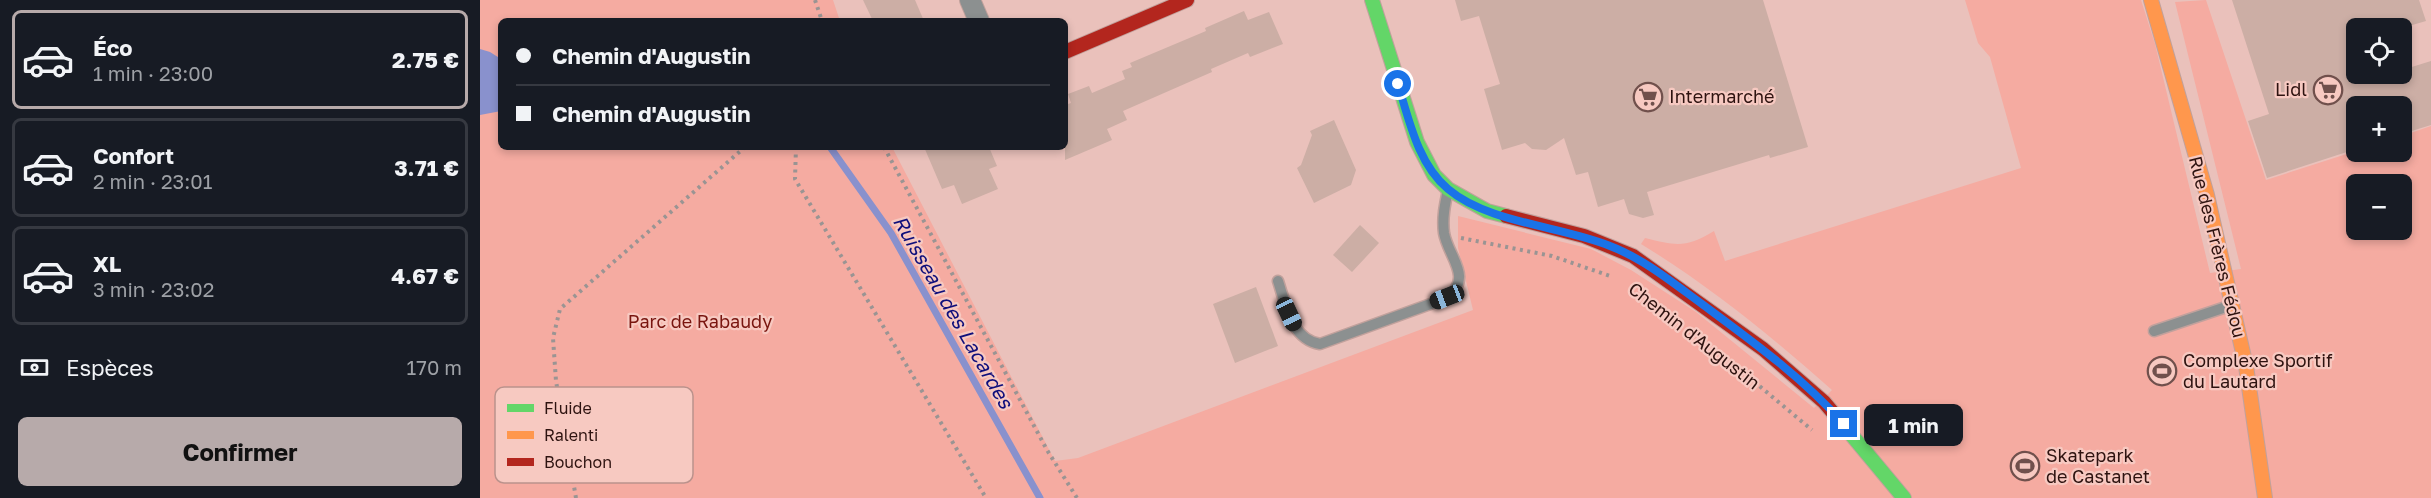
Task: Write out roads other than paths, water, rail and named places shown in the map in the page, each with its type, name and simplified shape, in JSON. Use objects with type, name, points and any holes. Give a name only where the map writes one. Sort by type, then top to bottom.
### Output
[{"type":"street","points":[[970,0],[978,18]]},
{"type":"street","points":[[1068,51],[1187,0]]},
{"type":"street","name":"Chemin d'Augustin","points":[[1372,0],[1417,142],[1434,175],[1448,189],[1487,211],[1584,236],[1612,246],[1633,256],[1665,277],[1763,349],[1824,402],[1904,498]]},
{"type":"street","name":"Rue des Frères Fédou","points":[[2151,0],[2206,195],[2246,366],[2265,498]]},
{"type":"lane","points":[[1278,281],[1297,332],[1309,342],[1320,344],[1447,297],[1458,287],[1460,278],[1444,235],[1444,208],[1448,189]]},
{"type":"lane","points":[[2154,331],[2232,305]]},
{"type":"water","points":[[480,49],[498,57],[498,112],[480,115]]},
{"type":"waterway","name":"Ruisseau des Lacardes","points":[[832,150],[891,233],[1040,498]]},
{"type":"place","name":"Lidl","points":[[2328,90]]},
{"type":"place","name":"Intermarché","points":[[1648,97]]},
{"type":"place","name":"Complexe Sportif du Lautard","points":[[2162,371]]},
{"type":"place","name":"Skatepark de Castanet","points":[[2025,466]]},
{"type":"park label","name":"Parc de Rabaudy","points":[[700,322]]}]
